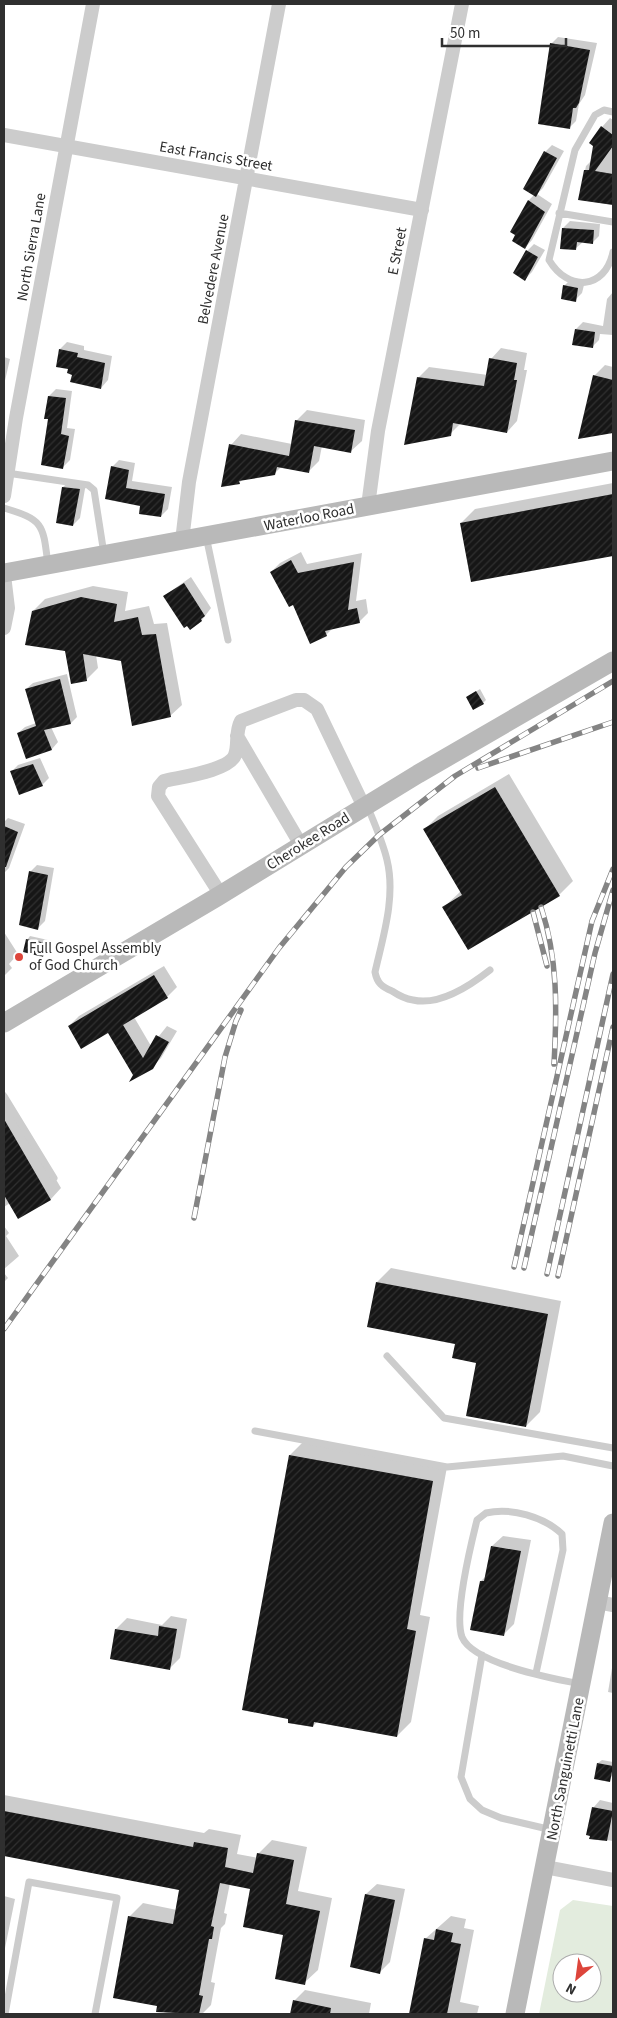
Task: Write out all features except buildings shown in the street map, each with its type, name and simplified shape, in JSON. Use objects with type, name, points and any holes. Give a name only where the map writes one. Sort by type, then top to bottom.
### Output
[{"type":"street","name":"North Sierra Lane","points":[[4,496],[7,456],[93,4]]},
{"type":"street","name":"Belvedere Avenue","points":[[182,541],[189,482],[279,4]]},
{"type":"street","name":"E Street","points":[[368,506],[378,431],[462,4]]},
{"type":"street","name":"East Francis Street","points":[[4,135],[422,210]]},
{"type":"street","name":"Waterloo Road","points":[[4,574],[613,461]]},
{"type":"street","points":[[4,574],[8,608],[4,628]]},
{"type":"street","name":"Cherokee Road","points":[[4,1024],[221,895],[365,806],[613,661]]},
{"type":"street","points":[[221,895],[158,796],[159,787],[164,781],[213,770],[228,764],[234,758],[241,721],[296,700],[311,703],[317,709],[365,806]]},
{"type":"street","points":[[237,735],[301,845]]},
{"type":"street","name":"North Sanguinetti Lane","points":[[515,2014],[581,1684],[605,1604],[613,1523]]},
{"type":"street","points":[[545,1867],[613,1880]]},
{"type":"lane","points":[[613,112],[604,110],[595,115],[575,150],[549,260],[554,268],[569,282],[585,284],[602,274],[610,265],[613,252]]},
{"type":"lane","points":[[559,213],[613,222]]},
{"type":"lane","points":[[7,473],[88,485],[94,490],[104,555]]},
{"type":"lane","points":[[4,508],[25,514],[37,522],[44,532],[48,565]]},
{"type":"lane","points":[[206,536],[228,640]]},
{"type":"lane","points":[[365,806],[388,861],[390,883],[388,911],[375,972],[376,980],[383,987],[396,993],[413,1000],[425,1001],[456,992],[473,983],[490,970]]},
{"type":"lane","points":[[4,1096],[54,1178]]},
{"type":"lane","points":[[387,1356],[444,1418],[613,1448]]},
{"type":"lane","points":[[255,1432],[447,1466],[563,1456],[613,1466]]},
{"type":"lane","points":[[536,1673],[564,1542],[562,1534],[552,1524],[536,1518],[491,1511],[480,1515],[477,1520],[461,1603],[462,1638],[473,1650],[519,1670],[581,1684]]},
{"type":"lane","points":[[482,1655],[460,1777],[470,1799],[482,1810],[501,1818],[552,1830]]},
{"type":"lane","points":[[5,2014],[29,1882],[117,1898],[96,2014]]},
{"type":"shaded area","points":[[573,1900],[613,1906],[613,2014],[539,2014],[560,1910]]},
{"type":"railway","points":[[4,1329],[279,948],[346,867],[379,835],[455,776],[613,681]]},
{"type":"railway","points":[[478,768],[613,722]]},
{"type":"railway","points":[[514,1267],[592,921],[613,869]]},
{"type":"railway","points":[[524,1268],[595,953],[613,890]]},
{"type":"railway","points":[[541,907],[551,946],[555,984],[554,1064]]},
{"type":"railway","points":[[533,912],[547,966]]},
{"type":"railway","points":[[547,1274],[613,974]]},
{"type":"railway","points":[[194,1218],[225,1057],[241,1010]]},
{"type":"railway","points":[[558,1276],[613,1027]]},
{"type":"place","name":"Full Gospel Assembly of God Church","points":[[19,957]]}]
